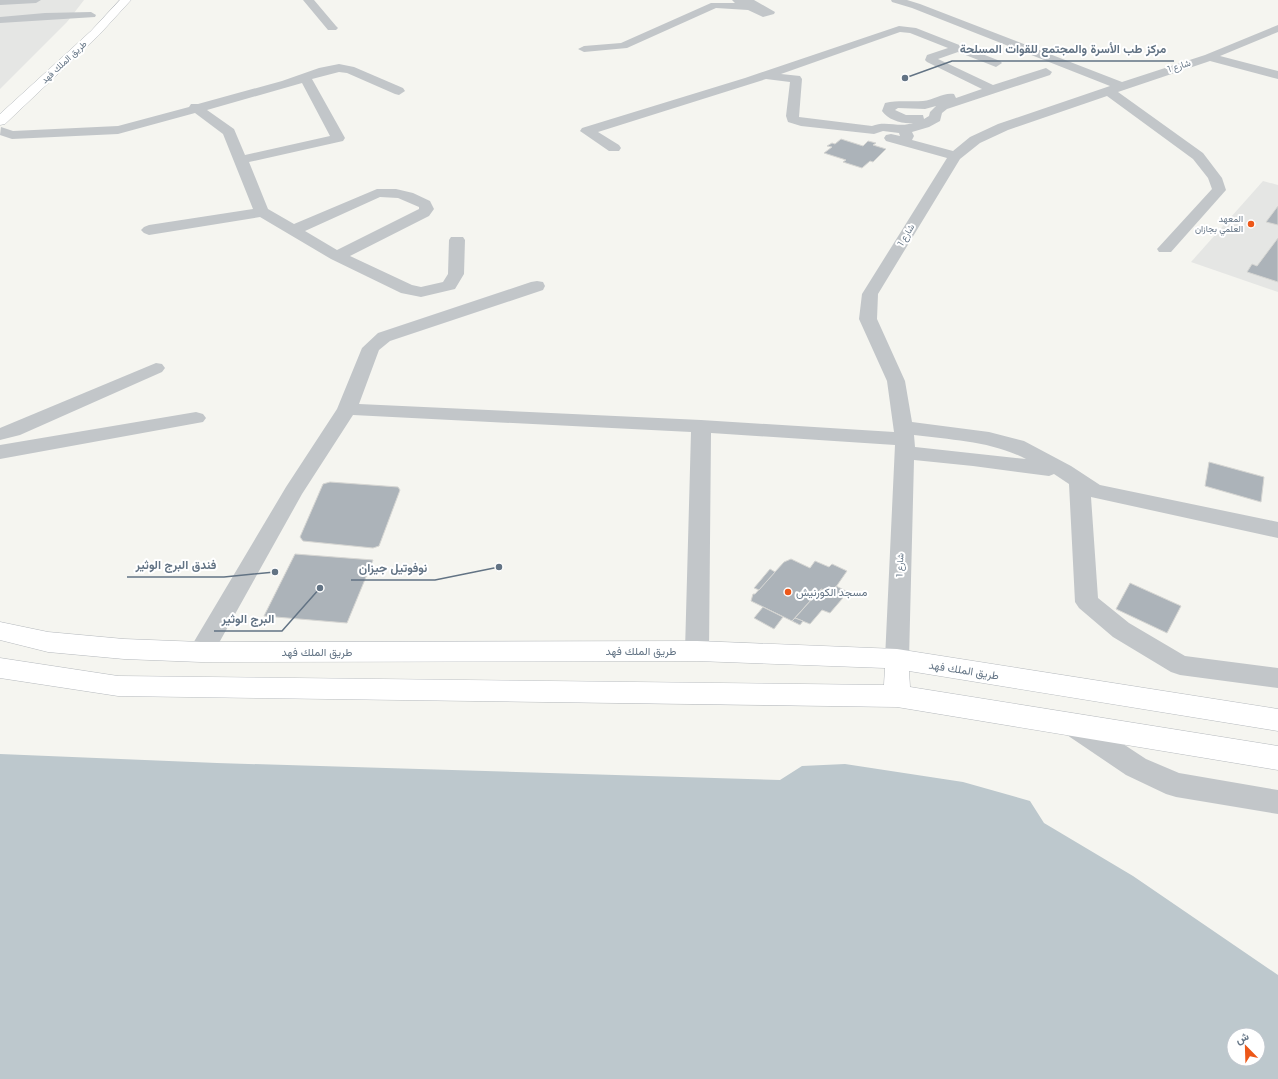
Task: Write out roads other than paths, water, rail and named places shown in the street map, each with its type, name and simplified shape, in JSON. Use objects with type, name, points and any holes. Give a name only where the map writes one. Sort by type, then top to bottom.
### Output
[{"type":"main road","name":"طريق الملك فهد","points":[[0,128],[126,0]]},
{"type":"main road","name":"طريق الملك فهد","points":[[80,26],[96,10]]},
{"type":"main road","name":"طريق الملك فهد","points":[[0,631],[48,642],[124,649],[201,652],[697,651],[897,659],[1278,720]]},
{"type":"main road","points":[[897,659],[897,696]]},
{"type":"main road","points":[[0,668],[118,686],[897,696],[1278,758]]},
{"type":"street","points":[[0,2],[36,0]]},
{"type":"street","points":[[308,0],[332,28]]},
{"type":"street","points":[[736,0],[748,3]]},
{"type":"street","points":[[896,0],[916,6],[1034,53],[1114,89],[1198,156],[1215,178],[1219,190],[1165,249]]},
{"type":"street","points":[[584,49],[623,46],[715,5],[748,3]]},
{"type":"street","points":[[0,10],[96,10]]},
{"type":"street","points":[[0,20],[51,10]]},
{"type":"street","name":"شارع 1","points":[[897,659],[905,440],[896,381],[868,319],[870,294],[955,156],[976,140],[1003,127],[1209,57],[1278,28]]},
{"type":"street","points":[[614,148],[587,130],[763,76],[899,29],[912,30],[960,48],[995,68]]},
{"type":"street","points":[[960,48],[932,57],[931,60],[988,87]]},
{"type":"street","points":[[995,68],[1015,58],[1034,53]]},
{"type":"street","points":[[1209,57],[1278,75]]},
{"type":"street","points":[[972,65],[995,68],[1030,77]]},
{"type":"street","points":[[790,66],[797,71],[792,116],[793,119],[800,122],[874,130],[874,134],[905,136],[955,156]]},
{"type":"street","points":[[0,128],[12,135],[65,130],[118,130],[323,71],[339,68],[350,70],[399,91]]},
{"type":"street","points":[[988,87],[938,109],[929,109],[916,119],[907,120],[894,116],[888,111],[890,106],[898,104],[925,105],[988,87],[1046,72]]},
{"type":"street","points":[[763,76],[796,79]]},
{"type":"street","points":[[241,160],[338,138],[305,77]]},
{"type":"street","points":[[195,107],[229,132],[262,212],[337,256],[408,289],[421,292],[449,284],[456,274],[457,240]]},
{"type":"street","points":[[905,136],[935,118],[938,109]]},
{"type":"street","points":[[293,230],[377,193],[400,193],[425,204],[427,209],[424,213],[337,256]]},
{"type":"street","points":[[148,230],[262,212]]},
{"type":"street","points":[[201,652],[293,492],[347,409],[371,348],[384,337],[537,286]]},
{"type":"street","points":[[0,434],[12,431],[156,368]]},
{"type":"street","points":[[347,409],[701,426],[905,440],[973,459],[1071,476],[1094,491],[1278,530]]},
{"type":"street","points":[[0,452],[196,418]]},
{"type":"street","points":[[697,651],[701,426]]},
{"type":"street","points":[[1071,476],[1087,602],[1121,630],[1180,665],[1278,678]]},
{"type":"street","points":[[1073,725],[1136,767],[1176,785],[1278,802]]},
{"type":"place","name":"مركز طب الأسرة والمجتمع للقوات المسلحة","points":[[905,78]]},
{"type":"place","name":"المعهد العلمي بجازان","points":[[1251,224]]},
{"type":"place","name":"نوفوتيل جيزان","points":[[499,567]]},
{"type":"place","name":"فندق البرج الوثير","points":[[275,572]]},
{"type":"place","name":"البرج الوثير","points":[[320,588]]},
{"type":"place","name":"مسجد الكورنيش","points":[[788,592]]}]
